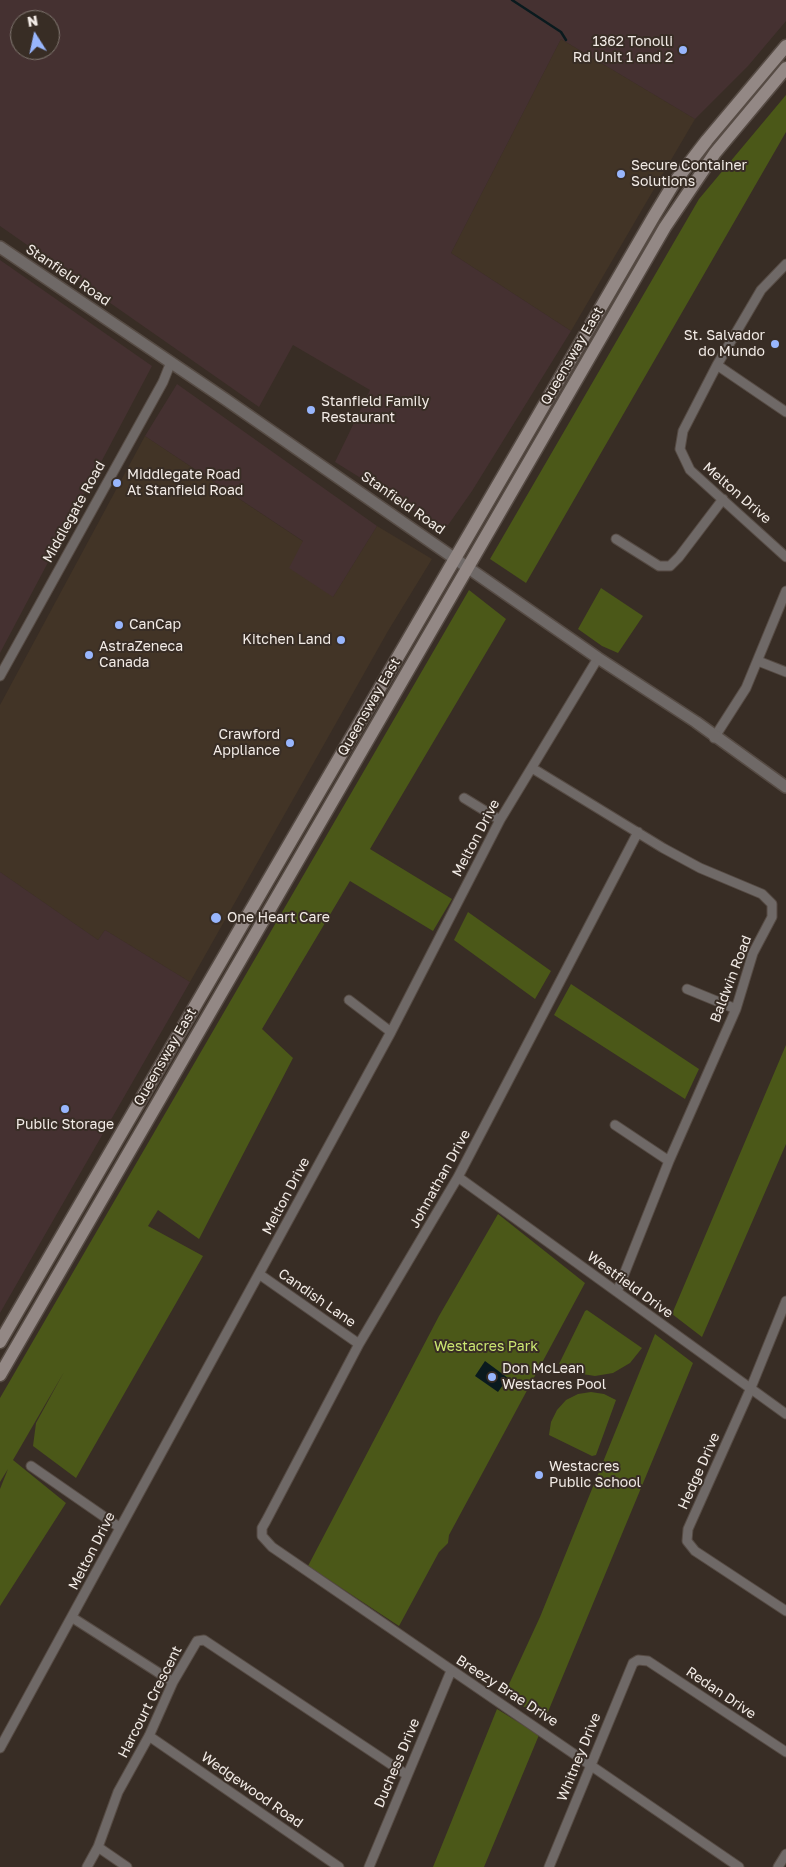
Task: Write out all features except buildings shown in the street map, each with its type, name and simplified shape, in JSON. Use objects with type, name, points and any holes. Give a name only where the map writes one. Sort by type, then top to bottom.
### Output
[{"type":"main road","name":"Queensway East","points":[[0,1342],[674,183],[711,135],[786,46]]},
{"type":"main road","name":"Queensway East","points":[[0,1375],[682,198],[715,153],[786,68]]},
{"type":"street","name":"Stanfield Road","points":[[0,247],[171,362],[598,658],[696,722],[714,738],[786,787]]},
{"type":"street","name":"Melton Drive","points":[[786,264],[761,290],[717,365],[683,431],[680,449],[690,470],[786,556]]},
{"type":"street","name":"Middlegate Road","points":[[0,676],[163,382],[171,362]]},
{"type":"street","points":[[717,365],[786,412]]},
{"type":"street","points":[[616,539],[656,565],[668,566],[679,557],[723,499]]},
{"type":"street","points":[[714,738],[746,688],[786,591]]},
{"type":"street","name":"Melton Drive","points":[[0,1748],[73,1618],[119,1527],[390,1032],[500,820],[598,658]]},
{"type":"street","points":[[758,661],[786,672]]},
{"type":"street","name":"Baldwin Road","points":[[532,768],[700,868],[762,894],[772,904],[772,917],[753,953],[736,1010],[669,1161],[617,1292]]},
{"type":"street","points":[[464,798],[500,820]]},
{"type":"street","name":"Johnathan Drive","points":[[262,1536],[262,1528],[359,1344],[458,1177],[638,832]]},
{"type":"street","points":[[686,989],[736,1010]]},
{"type":"street","points":[[348,1000],[390,1032]]},
{"type":"street","points":[[615,1125],[669,1161]]},
{"type":"street","name":"Westfield Drive","points":[[458,1177],[750,1390],[786,1414]]},
{"type":"street","name":"Candish Lane","points":[[259,1274],[359,1344]]},
{"type":"street","name":"Hedge Drive","points":[[785,1609],[695,1550],[687,1541],[688,1529],[750,1390],[786,1301]]},
{"type":"street","points":[[31,1466],[119,1527]]},
{"type":"street","name":"Breezy Brae Drive","points":[[262,1536],[272,1547],[739,1867]]},
{"type":"street","points":[[73,1618],[173,1682]]},
{"type":"street","name":"Harcourt Crescent","points":[[87,1867],[98,1847],[118,1792],[149,1736],[173,1682],[197,1641],[204,1640],[407,1775]]},
{"type":"street","name":"Redan Drive","points":[[638,1660],[648,1661],[786,1752]]},
{"type":"street","name":"Whitney Drive","points":[[549,1867],[633,1663],[638,1660]]},
{"type":"street","name":"Duchess Drive","points":[[369,1867],[451,1671]]},
{"type":"street","name":"Wedgewood Road","points":[[149,1736],[339,1867]]},
{"type":"street","points":[[98,1847],[127,1867]]},
{"type":"street","points":[[778,1867],[786,1854]]},
{"type":"shaded area","points":[[0,0],[786,0],[786,21],[748,66],[695,119],[561,39],[451,253],[571,331],[472,491],[446,528],[433,523],[335,462],[370,390],[293,345],[259,407],[0,226]]},
{"type":"shaded area","points":[[561,39],[695,119],[571,331],[451,253]]},
{"type":"shaded area","points":[[0,260],[152,366],[0,653]]},
{"type":"shaded area","points":[[177,384],[377,526],[333,597],[289,568],[303,541],[145,436]]},
{"type":"shaded area","points":[[145,436],[304,542],[333,597],[377,526],[432,559],[388,631],[190,982],[105,930],[98,940],[0,872],[0,705]]},
{"type":"shaded area","points":[[0,872],[98,940],[105,930],[190,982],[0,1313]]},
{"type":"shaded area","name":"Don McLean Westacres Pool","points":[[485,1361],[508,1378],[498,1392],[475,1376]]},
{"type":"green space","points":[[786,95],[786,132],[526,583],[490,559],[699,199]]},
{"type":"green space","points":[[601,588],[643,616],[618,653],[602,646],[578,629]]},
{"type":"green space","points":[[469,590],[506,619],[370,849],[452,899],[433,931],[350,881],[262,1029],[293,1058],[199,1239],[158,1210],[148,1226],[203,1256],[76,1478],[33,1446],[36,1423],[64,1372],[13,1460],[66,1503],[0,1606],[0,1489],[8,1469],[0,1482],[0,1398]]},
{"type":"green space","points":[[468,912],[551,971],[535,999],[454,940]]},
{"type":"green space","points":[[571,984],[699,1069],[685,1099],[554,1015]]},
{"type":"green space","points":[[786,1045],[786,1144],[702,1337],[672,1314]]},
{"type":"green space","name":"Westacres Park","points":[[498,1214],[585,1283],[449,1535],[448,1543],[439,1552],[399,1626],[308,1566],[439,1316]]},
{"type":"green space","points":[[587,1310],[642,1348],[630,1363],[613,1373],[595,1376],[576,1373],[559,1364]]},
{"type":"green space","points":[[655,1334],[693,1363],[545,1719],[504,1695],[540,1617]]},
{"type":"green space","points":[[591,1392],[604,1394],[616,1400],[596,1455],[592,1456],[549,1435],[551,1422],[557,1410],[566,1400],[578,1394]]},
{"type":"green space","points":[[497,1709],[539,1735],[484,1867],[433,1867]]},
{"type":"waterway","points":[[512,0],[561,32],[566,40]]},
{"type":"place","name":"1362 Tonolli Rd Unit 1 and 2","points":[[683,50]]},
{"type":"place","name":"Secure Container Solutions","points":[[621,174]]},
{"type":"place","name":"St. Salvador do Mundo","points":[[775,344]]},
{"type":"place","name":"Stanfield Family Restaurant","points":[[311,410]]},
{"type":"place","name":"Middlegate Road At Stanfield Road","points":[[117,483]]},
{"type":"place","name":"CanCap","points":[[119,625]]},
{"type":"place","name":"Kitchen Land","points":[[341,640]]},
{"type":"place","name":"AstraZeneca Canada","points":[[89,655]]},
{"type":"place","name":"Crawford Appliance","points":[[290,743]]},
{"type":"place","name":"One Heart Care","points":[[216,918]]},
{"type":"place","name":"Public Storage","points":[[65,1109]]},
{"type":"place","name":"Don McLean Westacres Pool","points":[[492,1377]]},
{"type":"place","name":"Westacres Public School","points":[[539,1475]]}]
